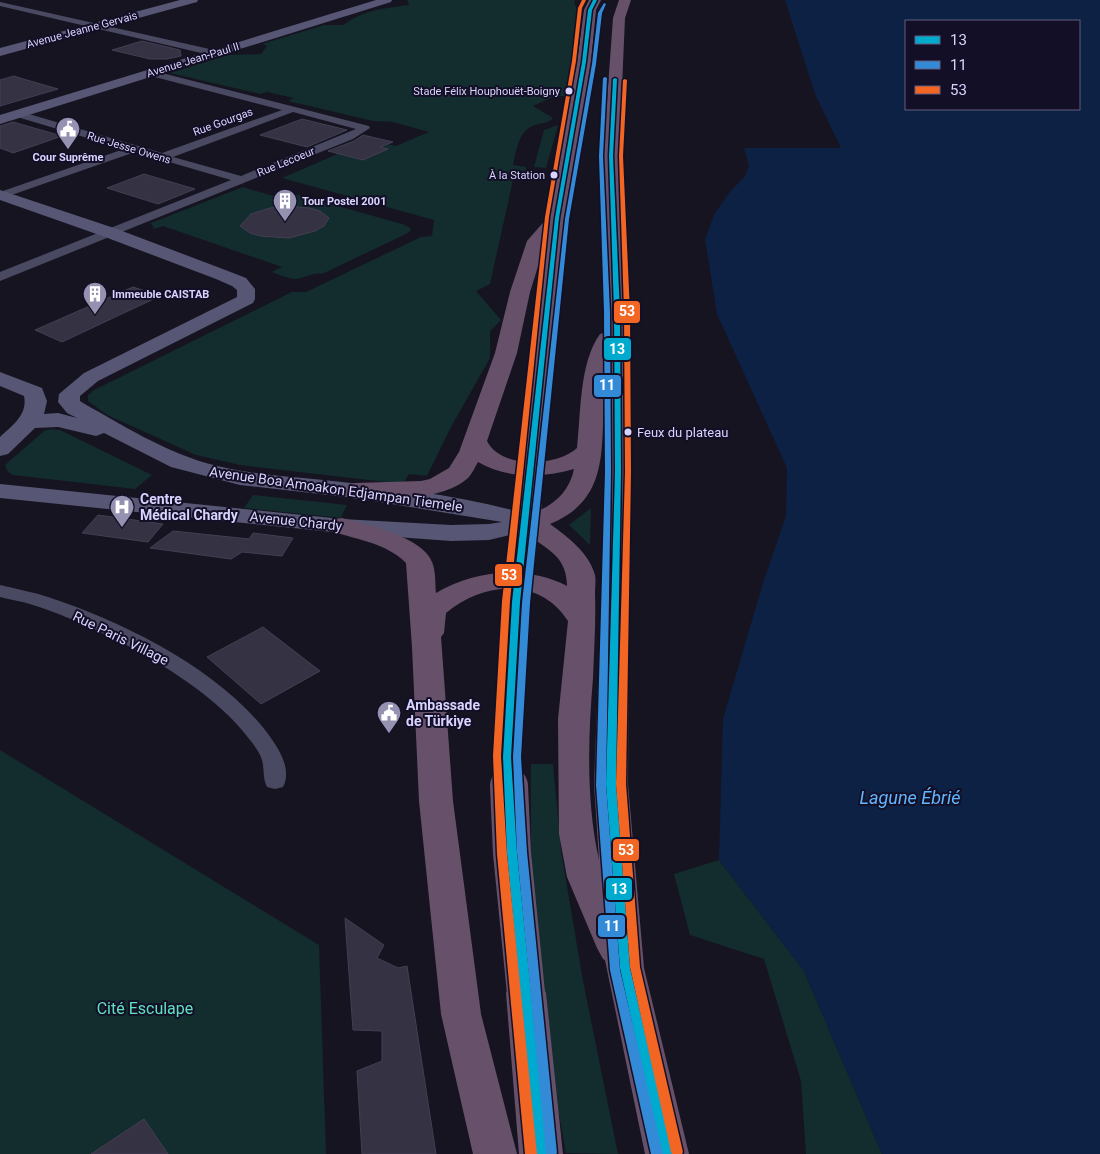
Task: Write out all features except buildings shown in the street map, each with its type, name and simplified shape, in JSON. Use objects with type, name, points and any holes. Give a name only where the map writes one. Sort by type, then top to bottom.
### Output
[{"type":"highway","points":[[541,1154],[512,853],[507,757],[516,602],[557,218],[584,62],[590,10],[595,0]]},
{"type":"highway","points":[[626,0],[619,18],[611,156],[617,312],[618,472],[611,784],[625,968],[667,1154]]},
{"type":"highway","points":[[356,490],[393,491],[438,485],[459,473],[471,452],[506,353],[520,292],[536,241],[557,218]]},
{"type":"highway","points":[[531,523],[548,517],[564,507],[575,496],[584,482],[591,449],[594,396],[604,346],[617,312]]},
{"type":"highway","points":[[475,441],[485,456],[494,461],[530,468],[551,468],[566,464],[578,459],[591,449]]},
{"type":"highway","points":[[531,523],[558,542],[572,557],[580,575],[582,621],[574,719],[576,834],[585,877],[625,968]]},
{"type":"highway","points":[[342,526],[391,542],[408,550],[419,562],[427,647],[436,800],[461,1014],[495,1154]]},
{"type":"highway","points":[[427,647],[432,610],[455,593],[477,584],[492,581],[525,582],[552,589],[562,596],[582,621]]},
{"type":"street","name":"Avenue Jeanne Gervais","points":[[0,52],[193,0]]},
{"type":"street","name":"Avenue Jean-Paul II","points":[[0,120],[387,0]]},
{"type":"street","points":[[0,4],[214,53]]},
{"type":"street","name":"Rue Lecoeur","points":[[0,276],[352,136],[365,128],[150,73]]},
{"type":"street","name":"Rue Gourgas","points":[[162,157],[293,110]]},
{"type":"street","name":"Rue Jesse Owens","points":[[18,114],[241,180]]},
{"type":"street","points":[[1,196],[133,149]]},
{"type":"street","name":"Avenue Boa Amoakon Edjampan Tiemele","points":[[1,196],[111,233],[239,282],[246,289],[246,299],[91,377],[70,394],[69,402],[75,408],[137,442],[179,462],[240,478],[356,490],[496,512],[531,523]]},
{"type":"street","points":[[0,378],[34,393],[57,390],[91,377]]},
{"type":"street","points":[[0,449],[28,422],[36,409],[37,401],[34,393]]},
{"type":"street","points":[[28,422],[58,420],[137,442]]},
{"type":"street","points":[[212,512],[235,505],[247,497],[250,488],[248,482],[240,478]]},
{"type":"street","name":"Avenue Chardy","points":[[0,491],[342,526],[472,534],[503,530],[531,523]]},
{"type":"street","name":"Rue Paris Village","points":[[0,591],[43,602],[103,627],[167,659],[218,695],[252,724],[272,757],[275,781]]},
{"type":"green space","points":[[407,0],[575,0],[574,2],[579,14],[569,96],[555,96],[533,106],[553,118],[529,128],[519,141],[513,165],[526,167],[526,175],[513,180],[490,284],[476,291],[501,320],[490,331],[490,358],[451,427],[427,476],[409,474],[403,484],[240,465],[196,455],[107,415],[88,401],[88,395],[94,390],[292,292],[306,292],[421,237],[432,236],[434,220],[282,178],[370,140],[396,146],[429,132],[393,122],[373,121],[288,101],[294,98],[267,92],[260,94],[170,73],[228,55],[261,54],[267,46],[262,44],[324,25],[344,25],[366,13],[409,5]]},
{"type":"green space","points":[[558,125],[546,168],[534,167],[544,130]]},
{"type":"green space","points":[[243,187],[283,199],[295,194],[402,224],[411,230],[322,274],[297,279],[287,278],[272,272],[282,267],[163,226],[154,229],[151,223]]},
{"type":"green space","points":[[51,429],[60,430],[152,475],[135,489],[13,475],[8,472],[5,465],[44,431]]},
{"type":"green space","points":[[253,495],[347,505],[341,518],[244,508]]},
{"type":"green space","points":[[591,508],[590,545],[569,525]]},
{"type":"green space","name":"Cité Esculape","points":[[0,750],[319,945],[326,1154],[0,1154]]},
{"type":"green space","points":[[531,764],[553,764],[561,851],[583,981],[618,1154],[566,1153],[537,993],[531,852]]},
{"type":"green space","points":[[719,860],[804,971],[882,1154],[806,1154],[801,1081],[764,959],[690,935],[674,874]]},
{"type":"water","name":"Lagune Ébrié","points":[[785,0],[1100,0],[1100,1154],[882,1154],[804,971],[719,860],[723,719],[763,583],[786,516],[787,468],[717,314],[705,239],[714,215],[729,193],[745,176],[749,166],[744,148],[841,148],[815,94]]},
{"type":"transit line","name":"53","points":[[531,1154],[502,854],[497,756],[506,601],[547,217],[574,61],[580,8],[584,0]]},
{"type":"transit line","name":"13","points":[[541,1154],[512,853],[507,757],[516,602],[557,218],[584,62],[590,10],[595,0]]},
{"type":"transit line","name":"11","points":[[551,1153],[522,852],[517,757],[526,603],[567,219],[594,64],[600,13],[604,4]]},
{"type":"transit line","name":"11","points":[[605,78],[601,156],[607,312],[608,472],[601,785],[615,970],[657,1154]]},
{"type":"transit line","name":"13","points":[[615,79],[611,156],[617,312],[618,472],[611,784],[625,968],[667,1154]]},
{"type":"transit line","name":"53","points":[[625,80],[621,156],[627,312],[628,472],[621,784],[635,967],[677,1152]]},
{"type":"place","name":"Stade Félix Houphouët-Boigny","points":[[569,91]]},
{"type":"place","name":"Cour Suprême","points":[[68,150]]},
{"type":"place","name":"À la Station","points":[[554,175]]},
{"type":"place","name":"Tour Postel 2001","points":[[285,222]]},
{"type":"place","name":"Immeuble CAISTAB","points":[[95,315]]},
{"type":"place","name":"Feux du plateau","points":[[628,432]]},
{"type":"place","name":"Centre Médical Chardy","points":[[122,528]]},
{"type":"place","name":"Ambassade de Türkiye","points":[[389,734]]}]
